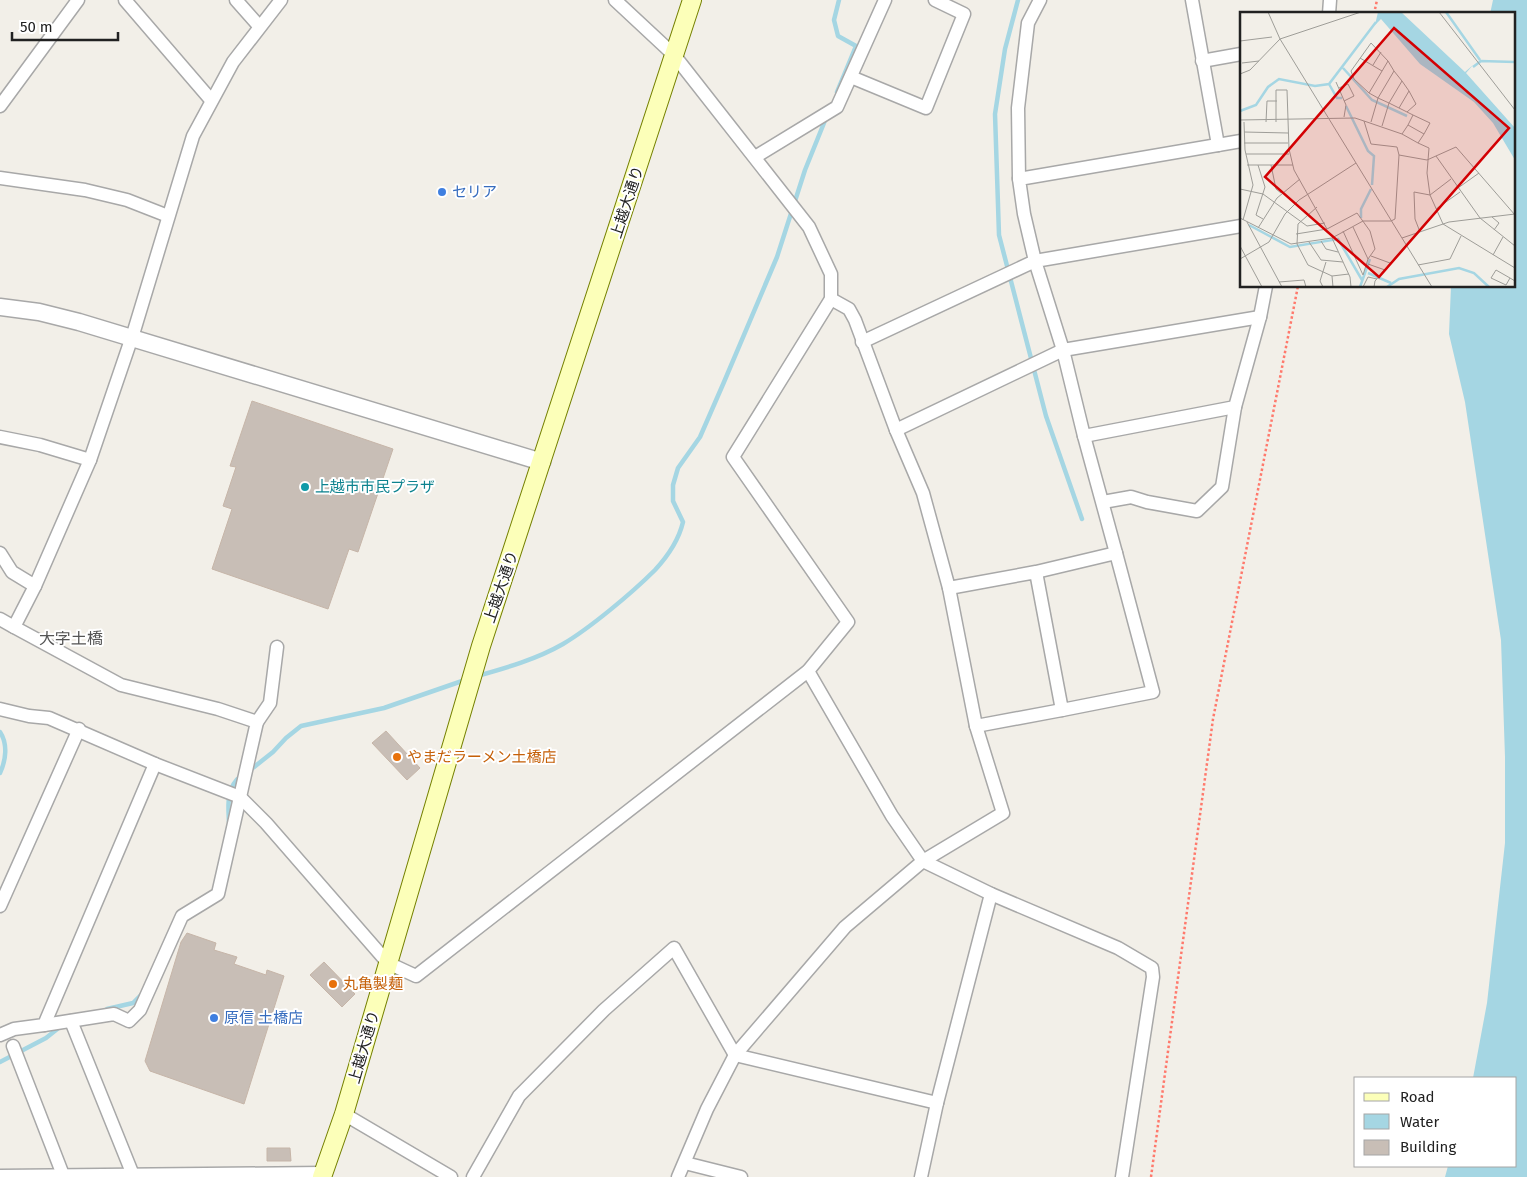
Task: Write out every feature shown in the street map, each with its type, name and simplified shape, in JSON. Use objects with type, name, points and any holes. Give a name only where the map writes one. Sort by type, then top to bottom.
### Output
[{"type":"main road","name":"上越大通り","points":[[322,1175],[344,1114],[481,646],[692,0]]},
{"type":"street","points":[[0,106],[78,0]]},
{"type":"street","points":[[125,0],[211,100]]},
{"type":"street","points":[[236,0],[259,26]]},
{"type":"street","points":[[14,628],[35,586],[90,460],[131,339],[193,136],[233,62],[281,0]]},
{"type":"street","points":[[0,709],[29,716],[49,718],[79,729],[155,764],[240,797],[266,823],[388,963],[416,976],[808,671],[848,622],[733,457],[831,299],[831,274],[809,228],[755,157],[674,55],[615,0]]},
{"type":"street","points":[[755,157],[837,107],[885,0]]},
{"type":"street","points":[[851,77],[926,108],[964,14],[935,0]]},
{"type":"street","points":[[976,726],[1152,692],[1104,502],[1084,436],[1063,350],[1035,261],[1024,214],[1019,179],[1018,108],[1028,23],[1040,0]]},
{"type":"street","points":[[1192,0],[1218,146]]},
{"type":"street","points":[[1202,61],[1240,54]]},
{"type":"street","points":[[1019,179],[1240,141]]},
{"type":"street","points":[[0,178],[94,192],[127,200],[168,216]]},
{"type":"street","points":[[862,342],[1035,261],[1240,226]]},
{"type":"street","points":[[1104,502],[1132,497],[1147,502],[1197,510],[1222,487],[1235,407],[1260,317],[1266,288]]},
{"type":"street","points":[[678,1177],[707,1109],[735,1055],[845,926],[923,861],[1003,813],[976,726],[949,588],[923,493],[896,430],[855,320],[848,309],[831,299]]},
{"type":"street","points":[[0,306],[39,312],[79,322],[542,462]]},
{"type":"street","points":[[896,430],[1063,350],[1260,317]]},
{"type":"street","points":[[1084,436],[1235,407]]},
{"type":"street","points":[[0,437],[40,445],[90,460]]},
{"type":"street","points":[[0,553],[12,572],[35,586]]},
{"type":"street","points":[[949,588],[1036,572],[1116,553]]},
{"type":"street","points":[[1036,572],[1062,710]]},
{"type":"street","points":[[0,618],[14,628],[121,685],[218,709],[257,722]]},
{"type":"street","points":[[0,1035],[14,1029],[114,1014],[129,1021],[140,1010],[182,916],[218,894],[257,722],[270,703],[277,648]]},
{"type":"street","points":[[808,671],[892,816],[923,861],[991,894],[1118,948],[1152,968],[1153,977],[1122,1177]]},
{"type":"street","points":[[0,906],[79,729]]},
{"type":"street","points":[[44,1026],[155,764]]},
{"type":"street","points":[[921,1177],[937,1103],[991,894]]},
{"type":"street","points":[[473,1177],[519,1096],[604,1010],[674,948],[735,1055],[937,1103]]},
{"type":"street","points":[[72,1021],[133,1175]]},
{"type":"street","points":[[13,1046],[63,1175]]},
{"type":"street","points":[[344,1114],[451,1177]]},
{"type":"street","points":[[685,1163],[741,1177]]},
{"type":"street","points":[[0,1176],[322,1175]]},
{"type":"path","points":[[1151,1177],[1213,719],[1258,481],[1298,288]]},
{"type":"water","points":[[1493,0],[1527,0],[1527,1177],[1445,1177],[1448,1167],[1517,1167],[1517,1077],[1473,1077],[1487,1003],[1505,843],[1505,757],[1501,640],[1465,402],[1449,334],[1451,288],[1514,288],[1514,12],[1490,12]]},
{"type":"building","name":"上越市市民プラザ","points":[[252,401],[393,449],[358,552],[349,549],[328,609],[212,569],[232,509],[223,506],[236,467],[230,466]]},
{"type":"building","points":[[386,731],[420,768],[407,780],[372,743]]},
{"type":"building","name":"原信 土橋店","points":[[187,933],[216,943],[214,950],[237,957],[234,964],[266,975],[267,970],[284,976],[244,1104],[150,1071],[145,1061],[181,942]]},
{"type":"building","name":"丸亀製麺","points":[[324,962],[355,994],[342,1007],[310,975]]},
{"type":"building","points":[[267,1148],[290,1148],[291,1161],[267,1161]]},
{"type":"waterway","points":[[837,92],[856,46],[838,36],[834,20],[839,0]]},
{"type":"waterway","points":[[1018,0],[1005,49],[995,114],[999,235],[1046,416],[1082,519]]},
{"type":"waterway","points":[[477,676],[532,659],[574,637],[635,589],[655,570],[672,548],[683,522],[673,501],[673,485],[678,468],[700,437],[777,257],[805,170],[826,118]]},
{"type":"waterway","points":[[249,771],[301,726],[384,708],[465,680]]},
{"type":"waterway","points":[[0,732],[3,737],[5,752],[4,763],[0,773]]},
{"type":"waterway","points":[[229,822],[229,796],[233,785],[242,775]]},
{"type":"waterway","points":[[107,1009],[133,1003],[142,994]]},
{"type":"waterway","points":[[0,1062],[46,1038],[61,1026]]},
{"type":"place","name":"セリア","points":[[442,192]]},
{"type":"place","name":"上越市市民プラザ","points":[[305,487]]},
{"type":"place","name":"やまだラーメン土橋店","points":[[397,757]]},
{"type":"place","name":"丸亀製麺","points":[[333,984]]},
{"type":"place","name":"原信 土橋店","points":[[214,1018]]},
{"type":"district","name":"大字土橋","points":[[71,638]]}]
